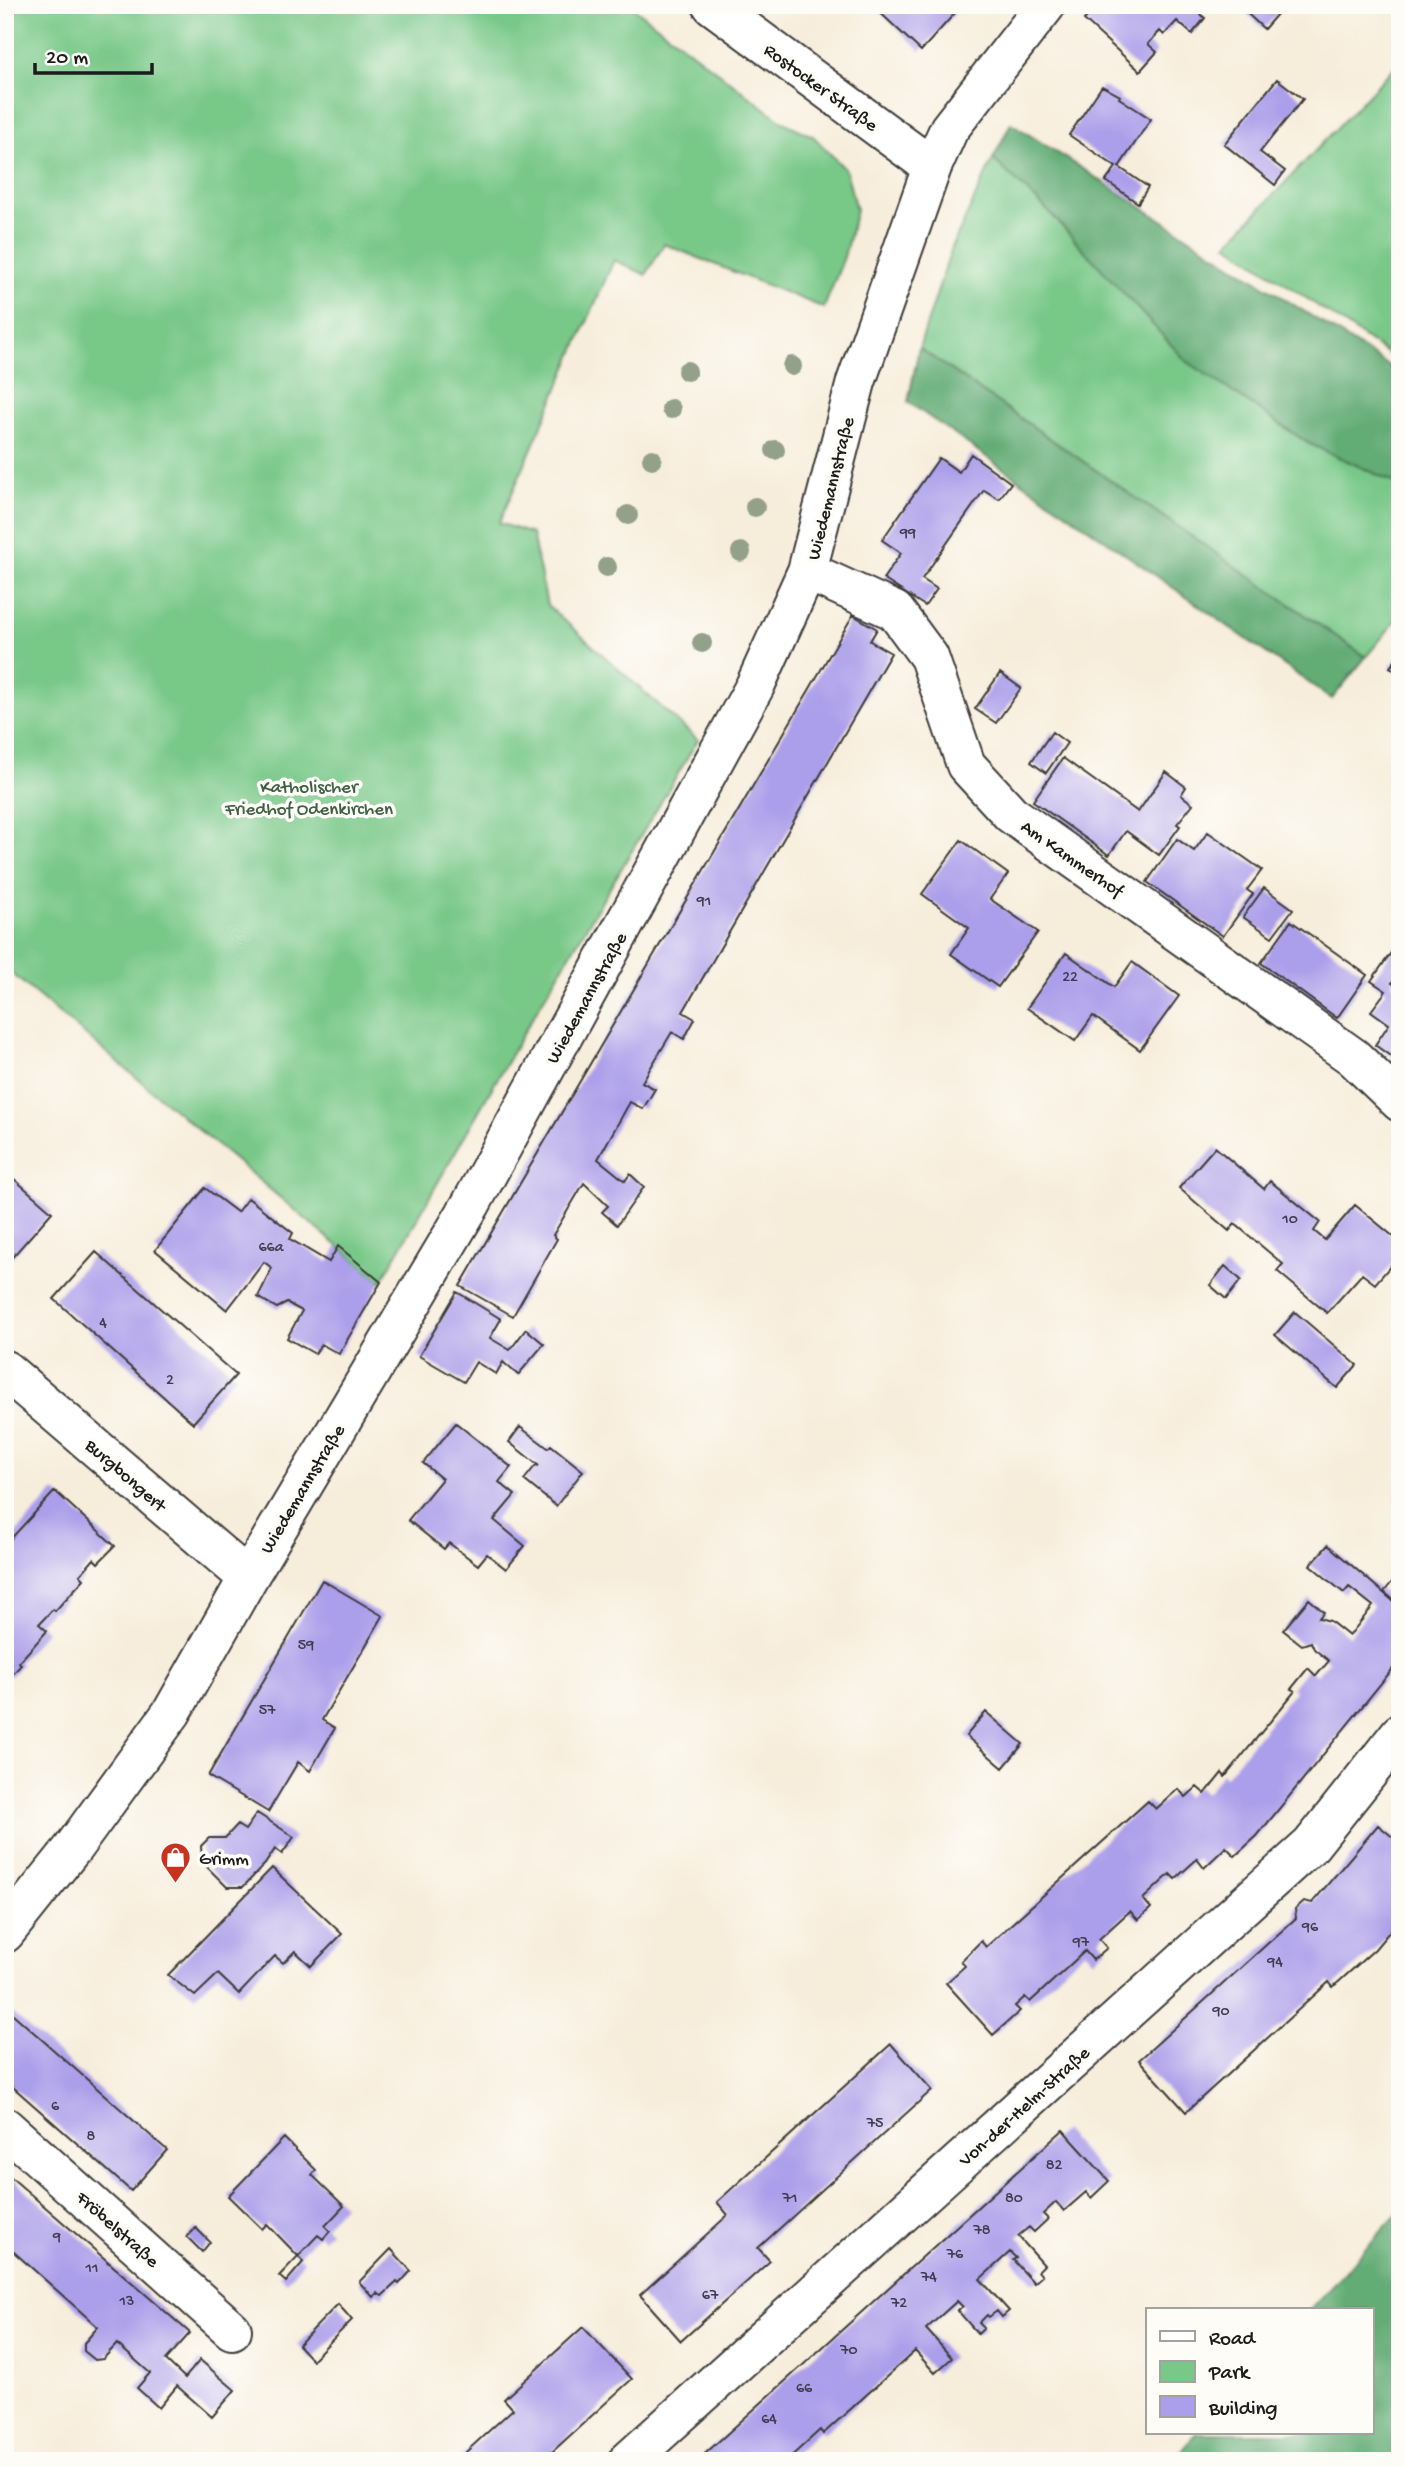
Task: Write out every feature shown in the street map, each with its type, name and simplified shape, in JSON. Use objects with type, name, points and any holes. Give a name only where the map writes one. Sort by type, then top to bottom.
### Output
[{"type":"street","name":"Rostocker Straße","points":[[712,5],[932,167]]},
{"type":"street","name":"Wiedemannstraße","points":[[5,1933],[73,1848],[172,1712],[248,1578],[471,1204],[755,686],[807,571],[856,382],[932,167],[950,129],[1046,5]]},
{"type":"street","name":"Am Kammerhof","points":[[807,571],[895,611],[929,657],[966,765],[1011,814],[1353,1057],[1400,1102]]},
{"type":"street","name":"Burgbongert","points":[[5,1370],[248,1578]]},
{"type":"street","name":"Von-der-Helm-Straße","points":[[628,2461],[1311,1845],[1400,1733]]},
{"type":"street","name":"Fröbelstraße","points":[[5,2127],[232,2330]]},
{"type":"green space","name":"Katholischer Friedhof Odenkirchen","points":[[5,5],[630,5],[783,122],[813,136],[846,170],[856,210],[844,257],[824,308],[664,244],[646,275],[614,260],[499,523],[532,534],[547,605],[698,740],[528,1025],[381,1282],[5,968]]},
{"type":"green space","points":[[1400,61],[1400,362],[1227,244]]},
{"type":"green space","points":[[1011,123],[1400,373],[1400,485],[1308,443],[1185,360],[1048,211],[993,159]]},
{"type":"green space","points":[[993,159],[1308,443],[1400,485],[1400,616],[1366,657],[919,348],[952,247]]},
{"type":"green space","points":[[919,348],[1366,657],[1332,699],[908,402]]},
{"type":"green space","points":[[1400,2211],[1400,2461],[1171,2461],[1196,2434],[1374,2434],[1374,2308],[1311,2308]]},
{"type":"building","points":[[872,5],[947,5],[955,13],[921,51]]},
{"type":"building","points":[[1098,5],[1190,5],[1205,18],[1192,34],[1177,21],[1164,35],[1160,31],[1148,44],[1157,52],[1140,71],[1084,20]]},
{"type":"building","points":[[1238,5],[1269,5],[1278,13],[1264,29]]},
{"type":"building","points":[[1277,79],[1303,99],[1260,152],[1285,171],[1275,185],[1224,144]]},
{"type":"building","points":[[1102,86],[1151,119],[1119,167],[1148,187],[1138,203],[1106,181],[1116,167],[1069,135]]},
{"type":"building","points":[[971,454],[1011,483],[999,499],[984,490],[922,579],[937,589],[925,606],[883,579],[901,553],[882,540],[939,458],[959,472]]},
{"type":"building","points":[[853,615],[877,629],[870,641],[891,653],[683,1012],[695,1019],[684,1039],[672,1032],[642,1082],[655,1089],[643,1109],[630,1102],[598,1159],[625,1181],[630,1174],[644,1187],[617,1225],[602,1212],[608,1206],[584,1183],[553,1235],[557,1239],[513,1316],[460,1286]]},
{"type":"building","points":[[1400,655],[1400,675],[1390,667]]},
{"type":"building","points":[[1000,673],[1021,688],[996,723],[975,709]]},
{"type":"building","points":[[1052,732],[1067,743],[1046,773],[1031,762]]},
{"type":"building","points":[[1063,758],[1138,812],[1166,772],[1186,787],[1181,795],[1193,804],[1177,824],[1180,826],[1159,855],[1126,831],[1109,855],[1033,801]]},
{"type":"building","points":[[1208,832],[1262,870],[1247,890],[1253,894],[1223,936],[1147,882],[1177,839],[1194,851]]},
{"type":"building","points":[[961,840],[1008,874],[990,899],[1038,932],[998,987],[951,954],[969,928],[922,894]]},
{"type":"building","points":[[1264,888],[1293,909],[1272,937],[1243,917]]},
{"type":"building","points":[[1291,921],[1367,975],[1337,1018],[1261,963]]},
{"type":"building","points":[[1400,940],[1400,971],[1392,983],[1400,988],[1400,1063],[1375,1045],[1389,1024],[1371,1011],[1386,991],[1371,981]]},
{"type":"building","points":[[1066,953],[1114,987],[1132,962],[1179,996],[1140,1050],[1093,1016],[1075,1041],[1027,1008]]},
{"type":"building","points":[[1215,1147],[1264,1189],[1270,1181],[1320,1222],[1314,1231],[1325,1240],[1355,1205],[1400,1242],[1400,1255],[1375,1284],[1362,1274],[1327,1313],[1277,1271],[1283,1264],[1235,1224],[1229,1231],[1179,1188]]},
{"type":"building","points":[[5,1171],[52,1212],[9,1261],[5,1258]]},
{"type":"building","points":[[205,1188],[237,1212],[248,1198],[293,1233],[290,1239],[329,1262],[338,1246],[381,1282],[339,1354],[321,1344],[315,1354],[287,1338],[302,1311],[287,1303],[277,1308],[258,1297],[272,1268],[264,1262],[227,1310],[155,1250]]},
{"type":"building","points":[[96,1252],[236,1375],[193,1423],[54,1299]]},
{"type":"building","points":[[1225,1266],[1241,1280],[1226,1299],[1210,1285]]},
{"type":"building","points":[[457,1292],[501,1319],[490,1338],[510,1350],[526,1329],[544,1344],[518,1375],[503,1362],[496,1374],[476,1362],[464,1382],[419,1356]]},
{"type":"building","points":[[1295,1312],[1357,1365],[1337,1388],[1275,1335]]},
{"type":"building","points":[[456,1423],[511,1467],[499,1482],[515,1495],[494,1520],[525,1546],[506,1569],[487,1554],[478,1565],[449,1543],[444,1549],[408,1520],[442,1479],[423,1463]]},
{"type":"building","points":[[520,1427],[548,1448],[551,1445],[583,1471],[556,1506],[524,1480],[536,1465],[539,1466],[509,1442]]},
{"type":"building","points":[[55,1491],[115,1546],[98,1563],[94,1559],[80,1575],[84,1579],[55,1611],[53,1609],[39,1624],[47,1631],[19,1662],[21,1665],[11,1676],[9,1674],[5,1677],[5,1545]]},
{"type":"building","points":[[1328,1545],[1400,1607],[1400,1660],[1257,1836],[1235,1856],[1226,1847],[1204,1868],[1197,1859],[1175,1879],[1170,1874],[1143,1899],[1151,1908],[1138,1920],[1130,1911],[1099,1939],[1107,1948],[1093,1960],[1085,1951],[1030,2002],[1025,1997],[1015,2006],[1020,2011],[993,2035],[946,1983],[965,1966],[961,1961],[981,1941],[986,1947],[1148,1801],[1156,1809],[1178,1789],[1186,1797],[1197,1787],[1205,1794],[1222,1773],[1225,1777],[1295,1691],[1291,1689],[1308,1668],[1316,1676],[1329,1661],[1314,1649],[1311,1642],[1302,1645],[1283,1630],[1309,1599],[1324,1612],[1319,1618],[1330,1621],[1349,1636],[1373,1606],[1349,1587],[1344,1593],[1310,1565]]},
{"type":"building","points":[[1400,1572],[1400,1605],[1384,1592]]},
{"type":"building","points":[[322,1580],[383,1616],[322,1720],[335,1728],[310,1771],[298,1762],[268,1812],[208,1776]]},
{"type":"building","points":[[986,1712],[1023,1744],[1003,1768],[966,1736]]},
{"type":"building","points":[[257,1813],[294,1837],[282,1854],[275,1849],[243,1887],[227,1887],[202,1862],[201,1846],[209,1838],[225,1838],[237,1825],[245,1830]]},
{"type":"building","points":[[1378,1825],[1400,1843],[1400,1919],[1375,1949],[1333,1987],[1329,1982],[1186,2112],[1139,2060],[1296,1918],[1295,1909],[1304,1901],[1312,1903]]},
{"type":"building","points":[[272,1868],[342,1934],[311,1966],[295,1951],[283,1963],[275,1956],[239,1994],[218,1974],[195,1996],[168,1975]]},
{"type":"building","points":[[5,2007],[167,2150],[131,2191],[5,2080]]},
{"type":"building","points":[[891,2044],[932,2090],[758,2248],[770,2261],[681,2341],[640,2295],[728,2215],[717,2202]]},
{"type":"building","points":[[1063,2130],[1109,2181],[1091,2198],[1086,2192],[1064,2211],[1056,2202],[1043,2214],[1048,2219],[1034,2232],[1029,2227],[1018,2236],[1044,2265],[1038,2271],[1042,2276],[1034,2283],[1013,2260],[1016,2258],[1010,2252],[980,2279],[1009,2311],[1002,2317],[997,2311],[989,2317],[987,2315],[979,2323],[984,2328],[978,2334],[958,2311],[963,2307],[957,2301],[926,2329],[952,2358],[935,2373],[915,2351],[823,2434],[820,2430],[786,2461],[697,2461]]},
{"type":"building","points":[[284,2138],[316,2170],[312,2175],[344,2206],[325,2226],[330,2231],[323,2239],[318,2235],[298,2256],[267,2224],[262,2229],[228,2196]]},
{"type":"building","points":[[5,2172],[190,2333],[166,2360],[185,2378],[200,2360],[235,2390],[212,2417],[177,2386],[159,2408],[137,2388],[150,2373],[117,2344],[103,2359],[95,2360],[84,2351],[84,2343],[98,2327],[5,2244]]},
{"type":"building","points":[[196,2228],[210,2242],[202,2252],[187,2237]]},
{"type":"building","points":[[391,2249],[411,2271],[382,2296],[377,2293],[373,2297],[359,2282]]},
{"type":"building","points":[[298,2256],[304,2261],[286,2282],[279,2276]]},
{"type":"building","points":[[338,2304],[352,2320],[312,2360],[298,2345]]},
{"type":"building","points":[[583,2327],[632,2379],[552,2452],[555,2455],[549,2461],[456,2461],[513,2409],[504,2399]]},
{"type":"place","name":"Grimm","points":[[176,1884]]}]
